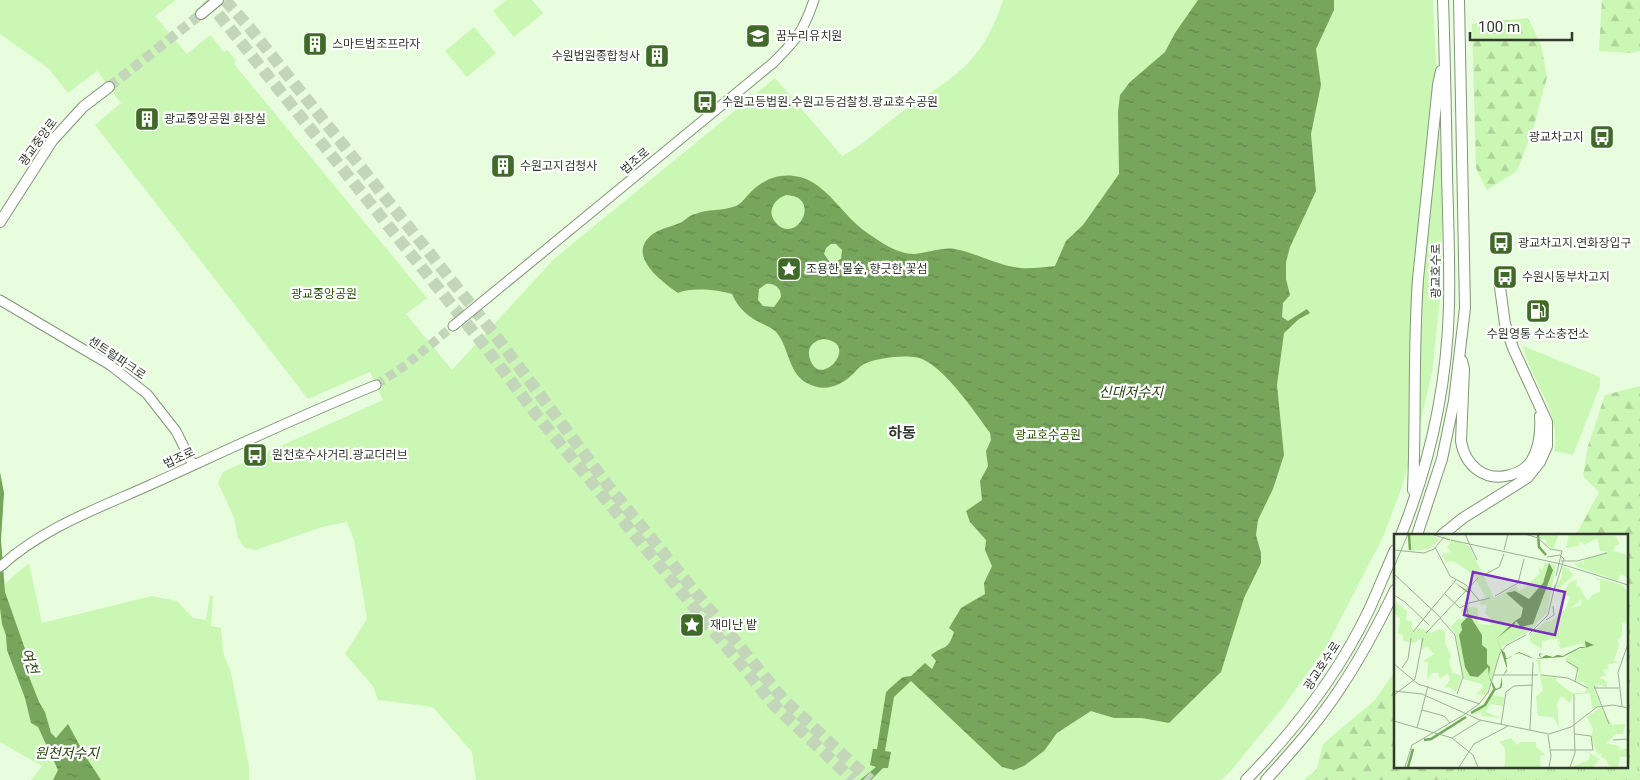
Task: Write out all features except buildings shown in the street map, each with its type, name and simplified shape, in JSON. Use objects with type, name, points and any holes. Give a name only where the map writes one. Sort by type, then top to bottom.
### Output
[{"type":"main road","points":[[201,14],[218,0]]},
{"type":"main road","name":"광교호수로","points":[[1401,534],[1412,508],[1429,450],[1440,395],[1449,308],[1443,0]]},
{"type":"main road","points":[[1417,534],[1442,459],[1454,401],[1465,308],[1459,0]]},
{"type":"main road","points":[[1412,508],[1418,279],[1438,85],[1444,56]]},
{"type":"main road","name":"광교중앙로","points":[[0,222],[52,141],[83,107],[109,87]]},
{"type":"main road","points":[[1443,534],[1463,518],[1526,478],[1540,462],[1547,446],[1547,422],[1505,324],[1499,280]]},
{"type":"main road","points":[[1459,355],[1464,369],[1462,446],[1468,462],[1478,471],[1490,476],[1502,477],[1524,470],[1532,461],[1540,441],[1540,407]]},
{"type":"main road","name":"광교호수로","points":[[1246,780],[1290,733],[1330,677],[1369,611],[1394,552]]},
{"type":"main road","points":[[1266,780],[1296,747],[1342,685],[1381,619],[1394,592]]},
{"type":"street","name":"법조로","points":[[453,326],[773,63],[799,36],[806,24],[814,0]]},
{"type":"street","name":"센트럴파크로","points":[[0,300],[110,365],[147,394],[176,431],[193,465]]},
{"type":"street","name":"법조로","points":[[0,567],[33,541],[74,520],[271,429],[376,386]]},
{"type":"green space","name":"광교호수공원","points":[[0,0],[176,0],[155,16],[187,54],[210,35],[224,52],[227,50],[236,60],[234,64],[427,298],[406,314],[452,370],[554,259],[775,78],[842,156],[864,142],[963,68],[988,37],[1003,0],[1433,0],[1443,201],[1440,298],[1432,373],[1418,432],[1401,489],[1383,537],[1325,649],[1283,707],[1229,773],[1221,780],[476,780],[472,752],[433,707],[378,700],[373,686],[345,654],[367,619],[354,540],[347,522],[322,527],[256,550],[245,548],[238,538],[234,517],[218,483],[223,472],[383,400],[370,372],[308,399],[95,125],[121,103],[97,71],[68,93],[48,68],[0,34]]},
{"type":"green space","points":[[506,0],[532,0],[543,13],[514,37],[493,11]]},
{"type":"green space","points":[[1602,0],[1640,0],[1640,51],[1630,53],[1599,51]]},
{"type":"green space","points":[[1528,18],[1541,45],[1547,77],[1534,126],[1517,171],[1487,190],[1476,168],[1472,24]]},
{"type":"green space","points":[[474,27],[496,53],[467,77],[445,51]]},
{"type":"green space","points":[[1523,346],[1600,377],[1600,386],[1573,455],[1554,451],[1554,423]]},
{"type":"green space","points":[[1640,386],[1640,595],[1628,603],[1628,534],[1577,534],[1599,492],[1583,476],[1588,446],[1605,395]]},
{"type":"green space","points":[[1640,459],[1640,780],[1330,780],[1394,766],[1394,768],[1628,768],[1628,534],[1626,534]]},
{"type":"green space","points":[[29,563],[42,623],[152,596],[177,601],[193,618],[206,620],[210,595],[213,596],[211,626],[221,628],[223,652],[231,673],[249,767],[249,780],[31,780],[42,766],[0,742],[0,588]]},
{"type":"green space","points":[[1394,672],[1394,768],[1459,768],[1438,780],[1304,780],[1317,769],[1323,744],[1375,700]]},
{"type":"water","name":"신대저수지","points":[[1198,0],[1334,0],[1334,10],[1316,49],[1321,85],[1311,134],[1316,191],[1290,247],[1286,262],[1286,279],[1290,295],[1283,303],[1282,317],[1288,321],[1307,309],[1310,313],[1299,319],[1284,333],[1277,385],[1284,455],[1273,489],[1258,520],[1256,535],[1261,553],[1261,563],[1244,598],[1221,672],[1169,723],[1142,718],[1114,718],[1091,711],[1057,733],[1044,751],[1024,766],[1014,770],[1002,767],[911,681],[894,697],[885,751],[891,752],[888,768],[883,768],[871,780],[860,780],[876,767],[870,765],[873,749],[877,749],[886,692],[903,677],[911,676],[925,663],[932,669],[936,661],[931,655],[950,642],[954,632],[949,628],[961,608],[985,594],[984,583],[992,566],[985,550],[986,540],[970,522],[966,511],[982,500],[980,481],[988,466],[986,451],[991,440],[990,433],[951,382],[933,365],[918,358],[894,357],[870,362],[863,365],[842,382],[830,387],[818,387],[805,382],[795,372],[777,333],[746,313],[736,302],[732,294],[705,290],[690,290],[678,293],[652,271],[643,256],[643,248],[649,237],[657,231],[705,211],[736,206],[760,184],[772,178],[786,175],[800,177],[818,186],[866,232],[901,252],[914,254],[955,249],[1012,267],[1055,266],[1066,241],[1083,225],[1119,174],[1118,112],[1120,95],[1130,82],[1165,52],[1175,33]],"holes":[[[786,195],[797,197],[803,203],[805,210],[803,218],[798,225],[792,228],[784,228],[773,219],[773,206]],[[831,244],[836,244],[842,250],[841,259],[835,262],[829,261],[824,254],[826,248]],[[766,284],[775,285],[779,289],[781,297],[774,307],[763,306],[758,300],[759,289]],[[823,339],[834,342],[839,348],[839,355],[835,362],[829,368],[822,370],[815,367],[809,355],[811,346]]]},
{"type":"water","name":"원천저수지","points":[[0,472],[4,493],[1,540],[5,592],[25,649],[23,658],[39,702],[45,712],[51,733],[56,738],[68,724],[101,780],[53,780],[58,770],[38,727],[31,723],[25,698],[7,650],[0,608]]},
{"type":"tunnel","points":[[207,0],[483,344],[539,418],[774,705],[853,780]]},
{"type":"tunnel","points":[[225,0],[249,27],[495,335],[610,488],[783,699],[870,780]]},
{"type":"tunnel","points":[[109,87],[201,14]]},
{"type":"tunnel","points":[[376,385],[406,365],[453,326]]},
{"type":"place","name":"꿈누리유치원","points":[[758,36]]},
{"type":"place","name":"스마트법조프라자","points":[[315,44]]},
{"type":"place","name":"수원법원종합청사","points":[[657,56]]},
{"type":"place","name":"수원고등법원.수원고등검찰청.광교호수공원","points":[[705,102]]},
{"type":"place","name":"광교중앙공원 화장실","points":[[147,119]]},
{"type":"place","name":"광교차고지","points":[[1602,137]]},
{"type":"place","name":"수원고지검청사","points":[[503,166]]},
{"type":"place","name":"광교차고지.연화장입구","points":[[1501,243]]},
{"type":"place","name":"조용한 물숲, 향긋한 꽃섬","points":[[789,269]]},
{"type":"place","name":"수원시동부차고지","points":[[1505,277]]},
{"type":"place","name":"수원영통 수소충전소","points":[[1538,311]]},
{"type":"place","name":"원천호수사거리.광교더러브","points":[[255,455]]},
{"type":"place","name":"재미난 밭","points":[[692,625]]},
{"type":"district","name":"하동","points":[[902,433]]},
{"type":"park label","name":"광교중앙공원","points":[[324,294]]},
{"type":"water label","name":"여천","points":[[30,661]]}]
